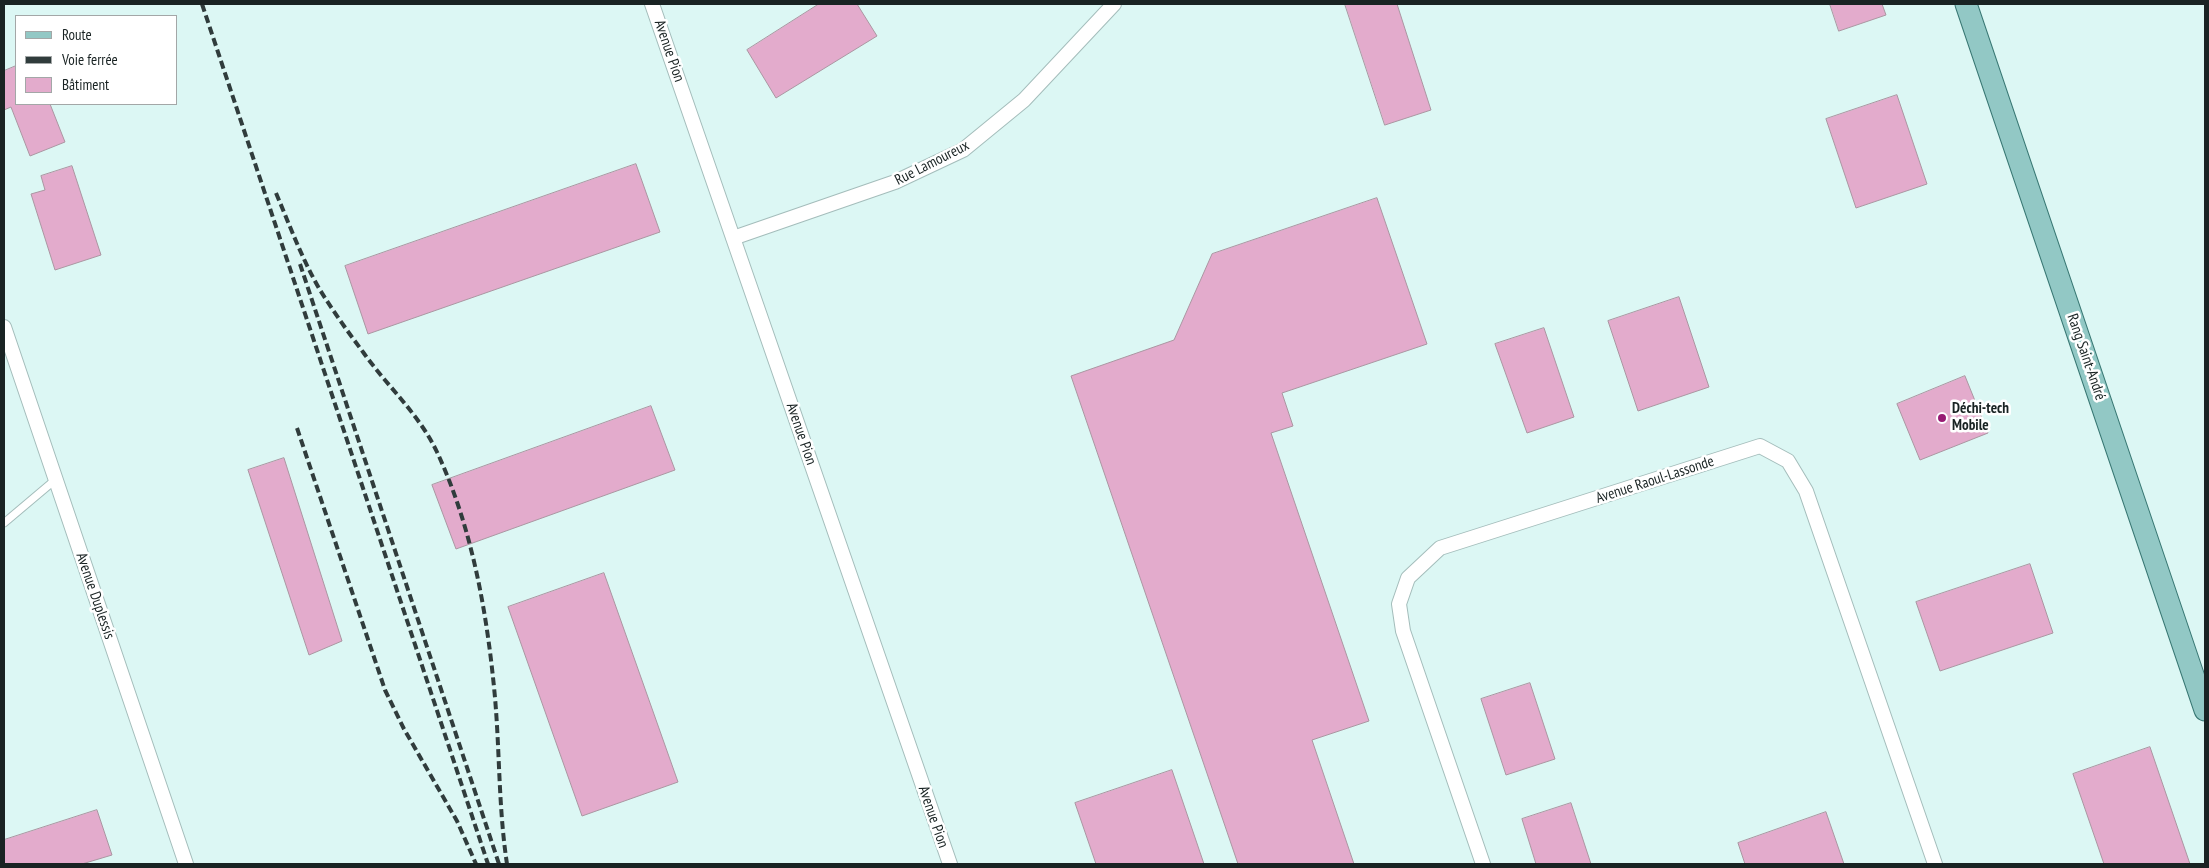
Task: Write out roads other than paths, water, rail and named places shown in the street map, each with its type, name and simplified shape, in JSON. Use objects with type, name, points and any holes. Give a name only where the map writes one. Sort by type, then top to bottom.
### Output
[{"type":"main road","name":"Rang Saint-André","points":[[1966,4],[2205,710]]},
{"type":"street","name":"Avenue Pion","points":[[652,4],[950,864]]},
{"type":"street","name":"Rue Lamoureux","points":[[734,238],[895,182],[963,150],[1024,100],[1114,4]]},
{"type":"street","name":"Avenue Duplessis","points":[[4,327],[186,864]]},
{"type":"street","name":"Avenue Raoul-Lassonde","points":[[1483,864],[1403,631],[1399,604],[1408,578],[1440,548],[1760,446],[1788,461],[1806,491],[1935,864]]},
{"type":"lane","points":[[4,523],[55,480]]},
{"type":"railway","points":[[202,4],[488,864]]},
{"type":"railway","points":[[276,193],[302,254],[320,290],[357,344],[430,438],[459,508],[468,537],[487,627],[496,709],[502,820],[507,864]]},
{"type":"railway","points":[[300,264],[499,864]]},
{"type":"railway","points":[[297,428],[385,690],[404,729],[457,821],[476,864]]},
{"type":"place","name":"Déchi-tech Mobile","points":[[1942,418]]}]
